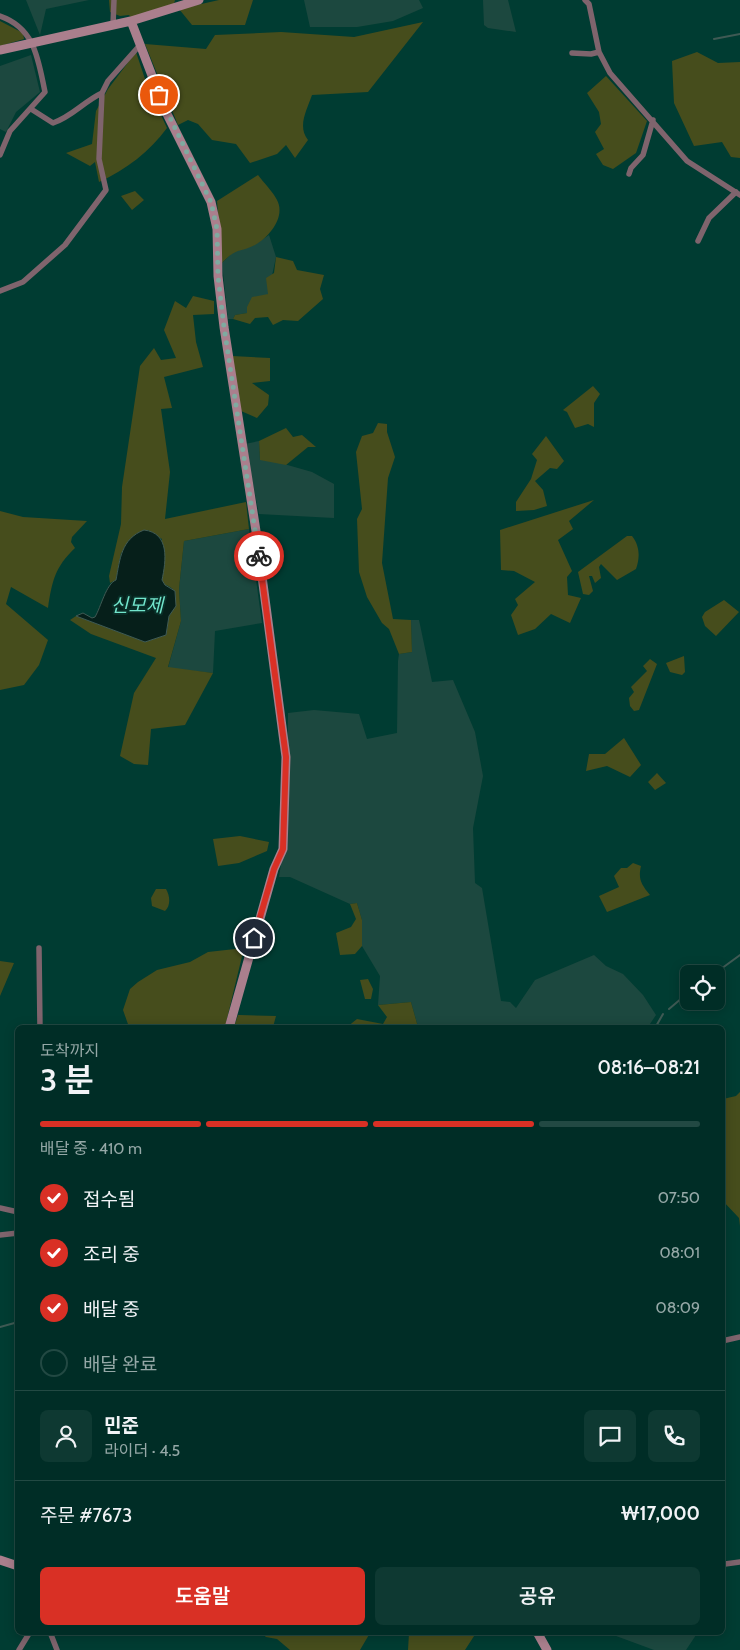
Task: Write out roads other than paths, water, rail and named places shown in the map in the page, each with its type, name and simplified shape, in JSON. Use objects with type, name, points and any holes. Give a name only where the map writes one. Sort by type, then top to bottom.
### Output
[{"type":"street","points":[[113,25],[114,0]]},
{"type":"street","points":[[0,50],[131,21],[199,0]]},
{"type":"street","points":[[584,0],[588,4],[599,52],[610,72],[688,161],[738,194],[709,218],[698,241]]},
{"type":"street","points":[[0,16],[21,27],[32,42],[45,92],[10,131],[0,155]]},
{"type":"street","points":[[131,21],[166,112],[211,202],[217,229],[218,276],[224,327],[256,531],[286,757],[283,849],[274,869],[229,1025]]},
{"type":"street","points":[[0,291],[23,282],[65,245],[106,190],[99,159],[102,93],[108,81],[140,45]]},
{"type":"street","points":[[572,54],[599,52]]},
{"type":"street","points":[[31,109],[53,123],[70,117],[86,101],[102,93]]},
{"type":"street","points":[[629,174],[631,168],[643,156],[653,120]]},
{"type":"street","points":[[39,948],[40,1025]]},
{"type":"street","points":[[0,1208],[15,1211]]},
{"type":"street","points":[[0,1235],[15,1233]]},
{"type":"street","points":[[725,1340],[740,1337]]},
{"type":"street","points":[[0,1560],[15,1565]]},
{"type":"street","points":[[725,1564],[740,1562]]},
{"type":"street","points":[[19,1650],[28,1635]]},
{"type":"street","points":[[51,1635],[57,1650]]},
{"type":"street","points":[[539,1635],[547,1650]]},
{"type":"water","name":"신모제","points":[[144,530],[158,536],[162,542],[165,565],[162,580],[165,585],[175,591],[176,606],[169,616],[166,635],[145,642],[76,616],[83,613],[92,618],[95,617],[109,586],[116,580],[126,544],[136,534]]},
{"type":"waterway","points":[[714,39],[740,34]]},
{"type":"waterway","points":[[725,966],[740,955]]},
{"type":"waterway","points":[[669,1009],[680,1000]]},
{"type":"waterway","points":[[657,1025],[663,1014]]},
{"type":"waterway","points":[[0,1327],[15,1323]]}]
